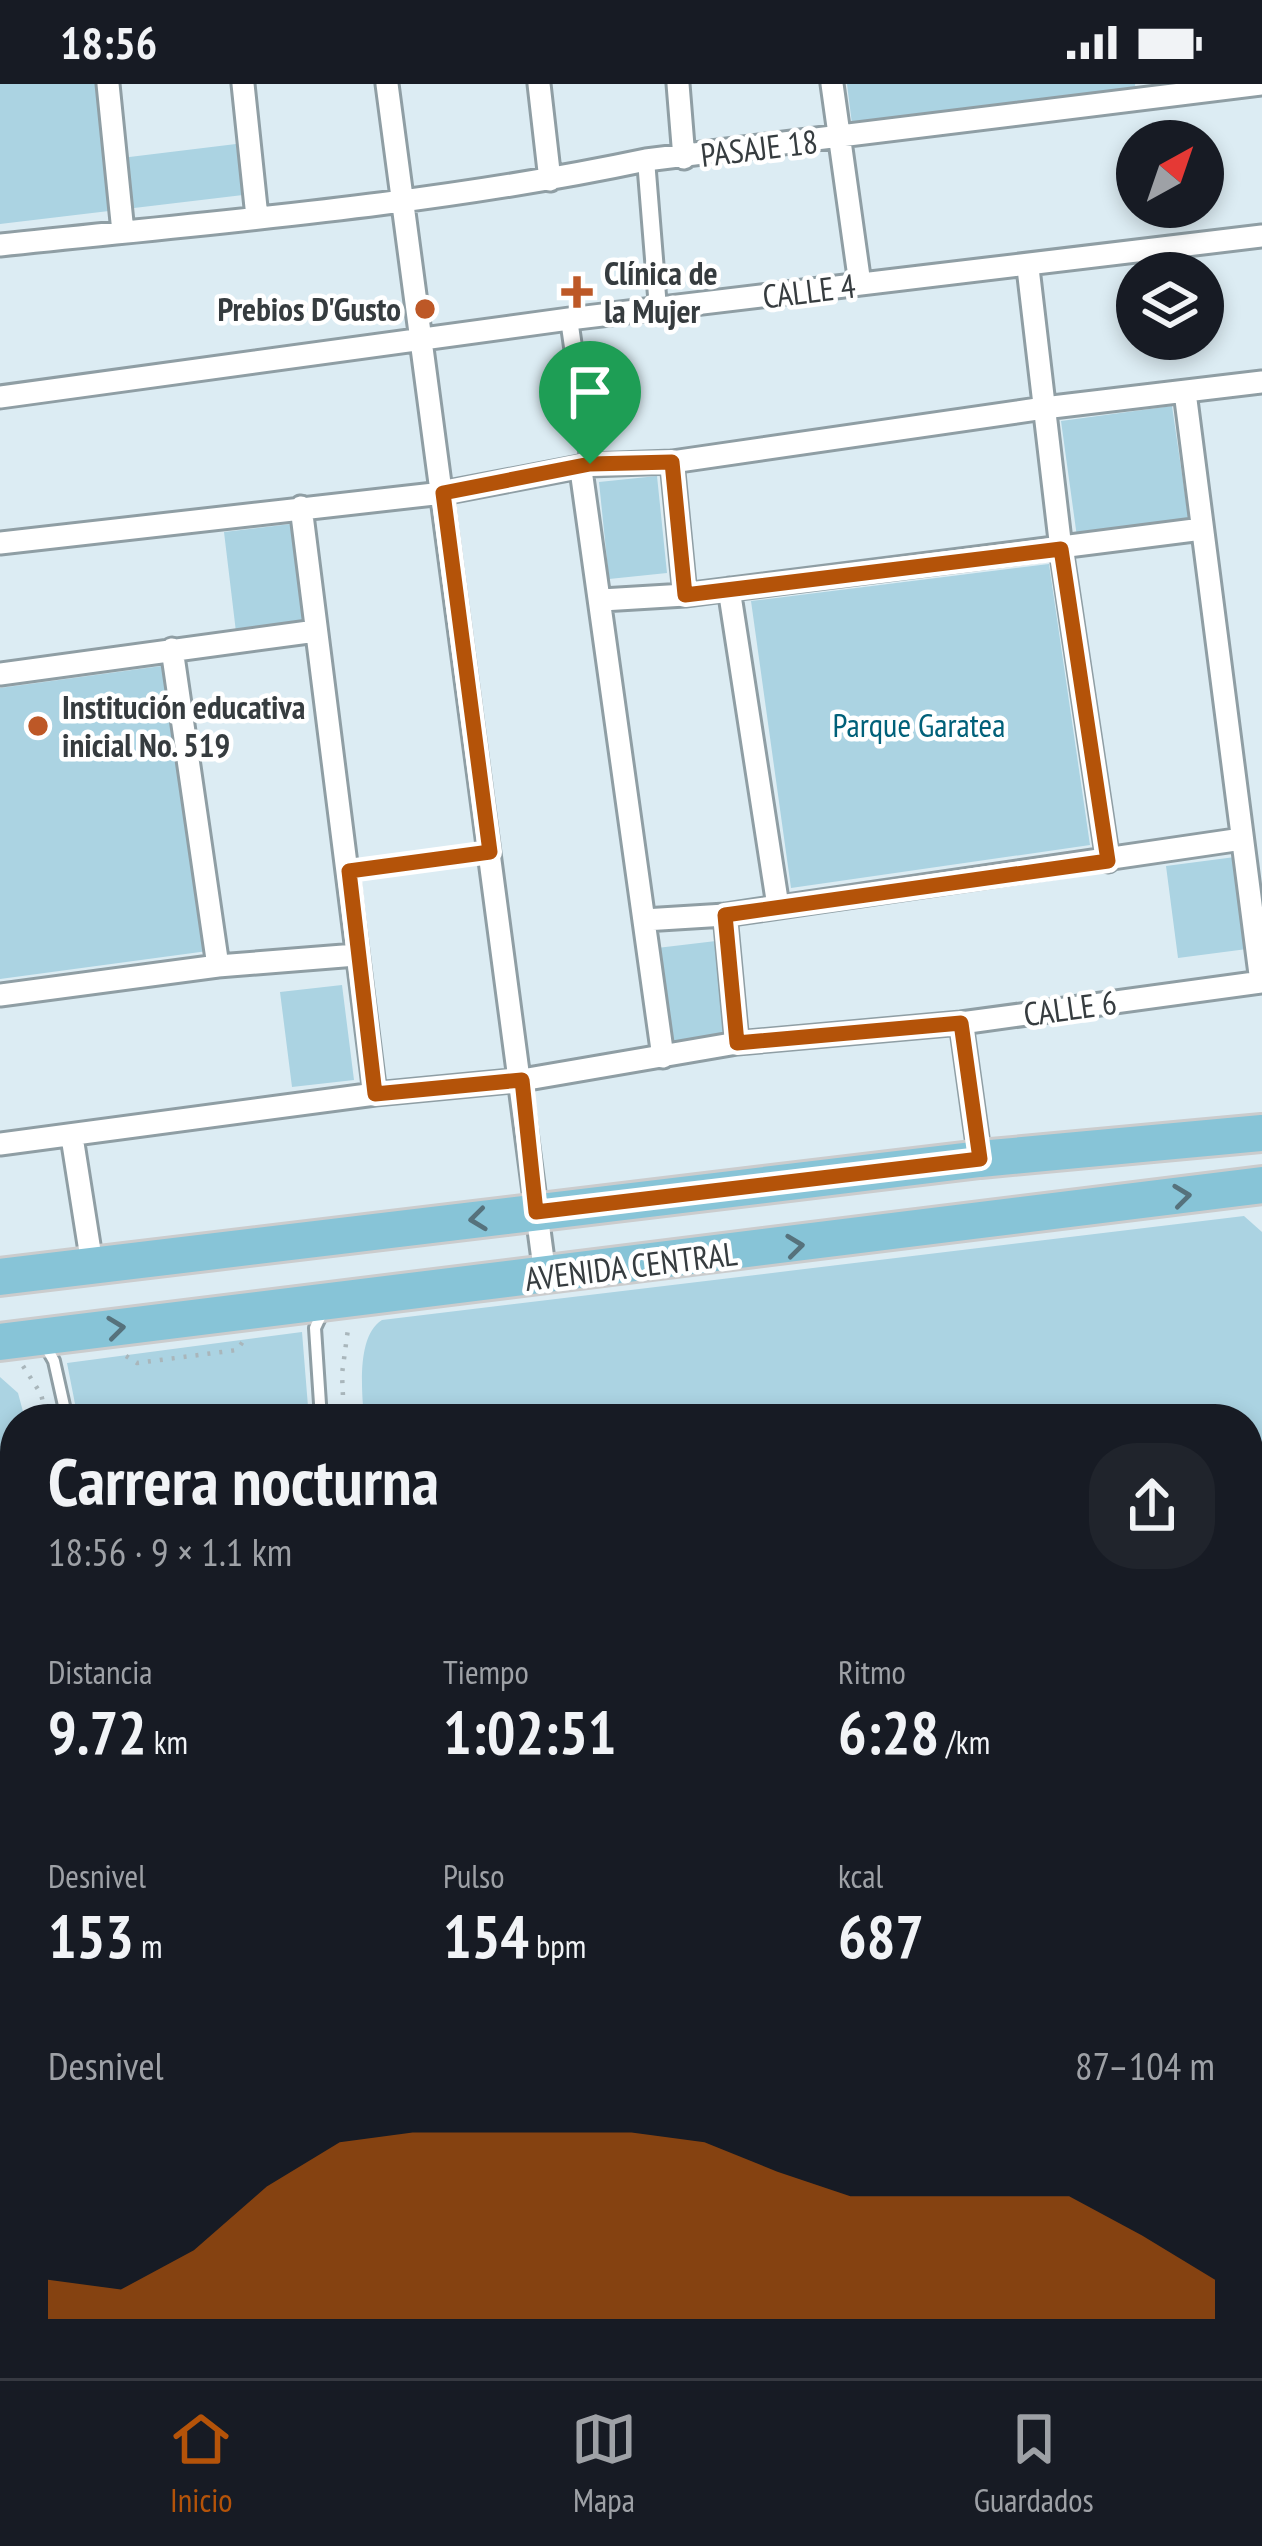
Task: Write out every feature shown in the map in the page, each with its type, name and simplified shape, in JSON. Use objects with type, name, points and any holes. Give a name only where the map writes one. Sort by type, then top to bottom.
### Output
[{"type":"main road","name":"AVENIDA CENTRAL","points":[[0,1276],[980,1159],[1262,1133]]},
{"type":"main road","name":"AVENIDA CENTRAL","points":[[21,1348],[338,1311],[545,1276],[1262,1185]]},
{"type":"street","points":[[108,84],[123,232]]},
{"type":"street","points":[[243,84],[257,217]]},
{"type":"street","points":[[387,84],[545,1276]]},
{"type":"street","points":[[539,84],[550,180]]},
{"type":"street","points":[[679,84],[684,158]]},
{"type":"street","points":[[832,84],[860,284]]},
{"type":"street","name":"PASAJE 18","points":[[0,245],[550,180],[646,160],[839,138],[1151,91],[1262,84]]},
{"type":"street","points":[[646,160],[658,308]]},
{"type":"street","name":"CALLE 4","points":[[0,398],[569,319],[1028,268],[1262,236]]},
{"type":"street","points":[[1028,268],[1061,549],[1108,861]]},
{"type":"street","points":[[569,319],[663,1057]]},
{"type":"street","points":[[0,543],[443,493],[585,467],[672,462],[1262,382]]},
{"type":"street","points":[[1185,392],[1262,982]]},
{"type":"street","points":[[672,462],[685,595]]},
{"type":"street","points":[[301,507],[375,1094]]},
{"type":"street","points":[[602,600],[685,595],[1202,529]]},
{"type":"street","points":[[728,589],[778,906]]},
{"type":"street","points":[[0,674],[316,631]]},
{"type":"street","points":[[172,649],[218,966]]},
{"type":"street","points":[[644,920],[725,915],[1242,839]]},
{"type":"street","points":[[349,871],[490,852]]},
{"type":"street","points":[[725,915],[737,1043]]},
{"type":"street","points":[[0,995],[218,966],[356,955]]},
{"type":"street","name":"CALLE 6","points":[[0,1144],[375,1094],[522,1080],[737,1043],[961,1023],[1262,982]]},
{"type":"street","points":[[961,1023],[980,1159]]},
{"type":"street","points":[[72,1137],[92,1264]]},
{"type":"lane","points":[[320,1404],[315,1328],[338,1311]]},
{"type":"lane","points":[[21,1348],[54,1361],[64,1404]]},
{"type":"path","points":[[338,1311],[343,1404]]},
{"type":"path","points":[[21,1348],[43,1404]]},
{"type":"green space","points":[[0,84],[103,84],[113,159],[236,144],[243,195],[0,224]]},
{"type":"green space","points":[[847,84],[1135,84],[1136,91],[852,124]]},
{"type":"green space","points":[[1172,406],[1189,522],[1077,537],[1061,421]]},
{"type":"green space","points":[[657,476],[667,573],[609,579],[599,482]]},
{"type":"green space","points":[[291,524],[303,625],[236,632],[224,532]]},
{"type":"green space","name":"Parque Garatea","points":[[1049,564],[1090,845],[791,888],[751,601]]},
{"type":"green space","points":[[169,665],[215,950],[0,979],[0,688]]},
{"type":"green space","points":[[1235,857],[1247,949],[1178,958],[1166,866]]},
{"type":"green space","points":[[716,941],[728,1039],[669,1046],[657,948]]},
{"type":"green space","points":[[342,985],[354,1080],[292,1087],[280,992]]},
{"type":"green space","points":[[1244,1216],[1262,1232],[1262,1404],[363,1404],[364,1351],[382,1320]]},
{"type":"green space","points":[[302,1332],[308,1404],[75,1404],[67,1363]]},
{"type":"green space","points":[[0,1377],[18,1393],[21,1404],[0,1404]]},
{"type":"place","name":"Clínica de la Mujer","points":[[577,292]]},
{"type":"place","name":"Prebios D'Gusto","points":[[425,309]]},
{"type":"place","name":"Institución educativa inicial No. 519","points":[[38,726]]},
{"type":"route","points":[[672,462],[685,595],[1061,549],[1108,861],[725,915],[737,1043],[961,1023],[980,1159],[536,1212],[522,1080],[375,1094],[349,871],[490,852],[443,493],[580,470],[590,464],[672,462]]}]
